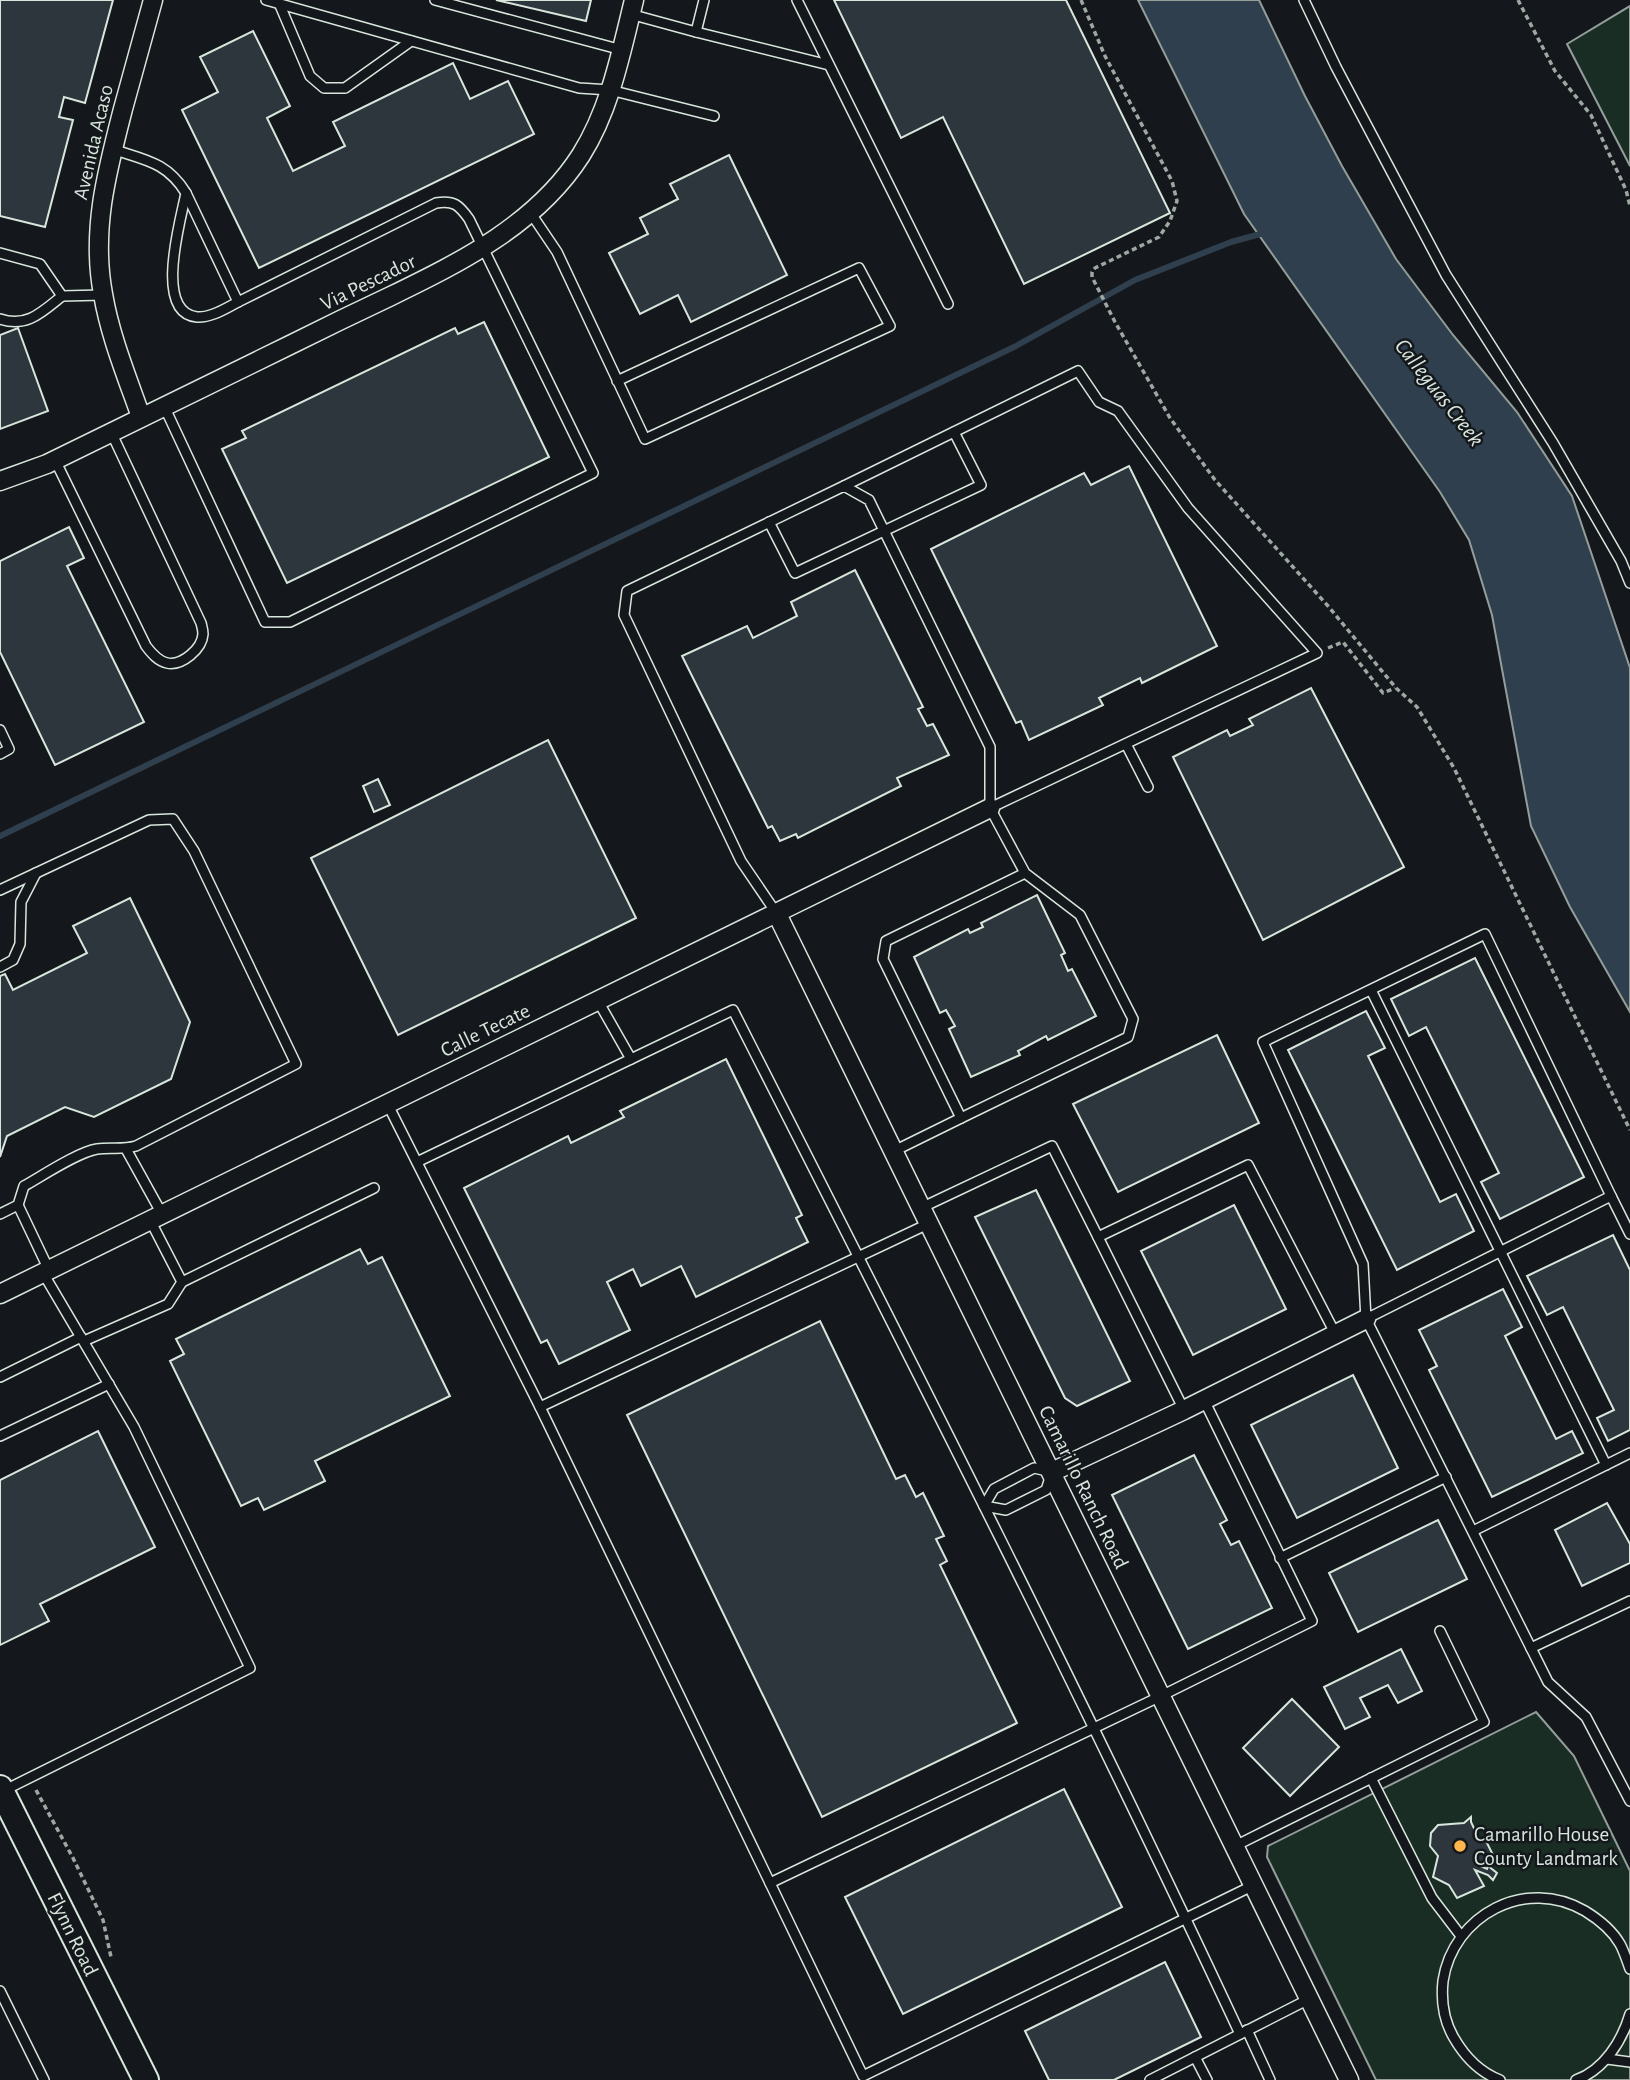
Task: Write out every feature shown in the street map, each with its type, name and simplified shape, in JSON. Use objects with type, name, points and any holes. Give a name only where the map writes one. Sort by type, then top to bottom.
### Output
[{"type":"main road","name":"Flynn Road","points":[[1,1790],[146,2080]]},
{"type":"street","name":"Avenida Acaso","points":[[141,417],[118,352],[103,295],[98,253],[103,191],[112,149],[153,0]]},
{"type":"street","name":"Via Pescador","points":[[0,481],[55,460],[433,275],[483,247],[530,212],[543,202],[563,179],[581,155],[596,127],[610,90],[632,7]]},
{"type":"street","name":"Calle Tecate","points":[[0,1294],[990,808]]},
{"type":"street","name":"Camarillo Ranch Road","points":[[777,914],[1349,2080]]},
{"type":"street","points":[[1052,1472],[1366,1319]]},
{"type":"lane","points":[[266,0],[579,88],[610,90],[714,116]]},
{"type":"lane","points":[[435,0],[621,50]]},
{"type":"lane","points":[[696,32],[704,0]]},
{"type":"lane","points":[[797,0],[948,304]]},
{"type":"lane","points":[[1304,0],[1336,67],[1446,275],[1553,443],[1621,561],[1630,583]]},
{"type":"lane","points":[[279,4],[310,76],[324,88],[345,88],[411,40]]},
{"type":"lane","points":[[632,7],[696,32],[830,65]]},
{"type":"lane","points":[[112,149],[162,166],[177,179],[238,302]]},
{"type":"lane","points":[[164,406],[265,622],[290,622],[593,473],[483,247],[461,208],[449,201],[436,203],[211,315],[197,317],[186,312],[177,300],[171,282],[186,193]]},
{"type":"lane","points":[[530,212],[556,252],[617,381],[645,439],[890,326],[859,268],[617,381]]},
{"type":"lane","points":[[0,253],[40,264],[62,296]]},
{"type":"lane","points":[[0,319],[34,319],[62,296],[103,295]]},
{"type":"lane","points":[[777,914],[741,861],[624,615],[627,591],[1078,371],[1099,402],[1118,411],[1188,508],[1317,653],[990,808]]},
{"type":"lane","points":[[55,460],[146,646],[155,658],[169,664],[184,660],[196,649],[203,636],[201,623],[111,432]]},
{"type":"lane","points":[[769,522],[795,573],[981,485],[954,432]]},
{"type":"lane","points":[[844,486],[869,500],[990,747],[990,808],[1025,873],[1080,915],[1133,1019],[1128,1037],[894,1151]]},
{"type":"lane","points":[[0,730],[9,749],[0,754]]},
{"type":"lane","points":[[1126,744],[1148,787]]},
{"type":"lane","points":[[0,890],[149,820],[173,819],[194,851],[296,1064],[136,1146],[126,1149],[97,1149],[23,1186],[18,1205],[46,1271],[134,1427],[250,1668],[1,1790]]},
{"type":"lane","points":[[0,967],[13,960],[20,944],[21,902],[37,872]]},
{"type":"lane","points":[[961,1118],[883,959],[886,942],[1025,873]]},
{"type":"lane","points":[[1630,1234],[1485,934],[1263,1042],[1363,1264],[1366,1319],[1548,1682],[1586,1717],[1630,1801]]},
{"type":"lane","points":[[1371,990],[1606,1465]]},
{"type":"lane","points":[[598,1001],[631,1059]]},
{"type":"lane","points":[[417,1162],[733,1010],[984,1506],[1185,1918],[1270,2080]]},
{"type":"lane","points":[[387,1103],[540,1407],[863,2076],[1254,1885]]},
{"type":"lane","points":[[540,1407],[859,1257],[926,1215],[1052,1146],[1184,1410]]},
{"type":"lane","points":[[126,1149],[182,1282]]},
{"type":"lane","points":[[1098,1237],[1248,1165],[1336,1335]]},
{"type":"lane","points":[[0,1377],[82,1339],[168,1304],[182,1282],[374,1188]]},
{"type":"lane","points":[[1366,1319],[1611,1196]]},
{"type":"lane","points":[[0,1214],[18,1205]]},
{"type":"lane","points":[[0,1436],[109,1384]]},
{"type":"lane","points":[[770,1883],[1312,1621],[1204,1400]]},
{"type":"lane","points":[[1473,1531],[1630,1453]]},
{"type":"lane","points":[[1034,1468],[1052,1472],[1046,1490],[1006,1510],[984,1506],[994,1489],[1034,1468]]},
{"type":"lane","points":[[1280,1558],[1446,1477]]},
{"type":"lane","points":[[1531,1648],[1630,1601]]},
{"type":"lane","points":[[1235,1846],[1484,1722],[1440,1631]]},
{"type":"lane","points":[[1371,1779],[1432,1898],[1461,1936]]},
{"type":"lane","points":[[1500,2080],[1488,2076],[1464,2055],[1448,2027],[1441,1996],[1446,1964],[1461,1936],[1483,1914],[1511,1901],[1543,1897],[1573,1904],[1600,1920],[1620,1943],[1630,1969]]},
{"type":"lane","points":[[0,1991],[44,2080]]},
{"type":"lane","points":[[1150,2080],[1309,1999]]},
{"type":"lane","points":[[1576,2080],[1607,2059],[1625,2033],[1630,2014]]},
{"type":"lane","points":[[1195,2057],[1207,2080]]},
{"type":"lane","points":[[1607,2059],[1630,2062]]},
{"type":"path","points":[[1081,0],[1105,56],[1172,181],[1177,201],[1170,221],[1159,237],[1095,268],[1092,277],[1170,418],[1215,480],[1328,606],[1396,688],[1417,706],[1454,768],[1630,1130]]},
{"type":"path","points":[[1518,0],[1555,71],[1591,115],[1626,190],[1630,206]]},
{"type":"path","points":[[1317,653],[1343,642],[1383,693],[1396,688]]},
{"type":"path","points":[[30,1778],[103,1920],[113,1966]]},
{"type":"green space","points":[[1630,6],[1630,166],[1567,44]]},
{"type":"green space","points":[[1536,1712],[1574,1756],[1630,1871],[1630,2080],[1376,2080],[1267,1857],[1268,1846]]},
{"type":"water","name":"Calleguas Creek","points":[[1138,0],[1259,0],[1342,166],[1396,259],[1453,335],[1517,412],[1572,496],[1630,668],[1630,1012],[1570,907],[1531,826],[1492,615],[1469,540],[1440,492],[1244,214]]},
{"type":"building","points":[[0,0],[113,0],[85,103],[64,97],[59,117],[73,120],[45,227],[0,216]]},
{"type":"building","points":[[496,0],[591,0],[586,21]]},
{"type":"building","points":[[834,0],[1066,0],[1170,213],[1024,284],[943,117],[901,138]]},
{"type":"building","points":[[253,31],[290,106],[267,118],[293,171],[345,146],[333,122],[453,63],[470,99],[508,81],[534,134],[259,268],[182,110],[218,92],[200,57]]},
{"type":"building","points":[[729,155],[787,275],[691,322],[678,295],[640,314],[609,253],[648,234],[640,218],[678,199],[670,184]]},
{"type":"building","points":[[484,322],[549,457],[287,583],[222,449],[246,438],[242,431],[455,328],[458,334]]},
{"type":"building","points":[[18,328],[48,411],[0,429],[0,335]]},
{"type":"building","points":[[1129,466],[1217,646],[1142,683],[1140,678],[1099,698],[1103,705],[1029,740],[1021,721],[1016,723],[931,549],[1084,473],[1091,485]]},
{"type":"building","points":[[69,527],[84,558],[67,566],[144,722],[55,765],[0,652],[0,561]]},
{"type":"building","points":[[855,570],[923,707],[918,709],[927,726],[933,724],[949,755],[897,778],[901,786],[798,838],[796,834],[780,841],[772,826],[768,828],[682,656],[747,626],[753,638],[797,616],[791,602]]},
{"type":"building","points":[[1311,688],[1404,867],[1263,940],[1173,757],[1227,730],[1230,736],[1253,725],[1249,719]]},
{"type":"building","points":[[548,740],[636,918],[398,1035],[311,858]]},
{"type":"building","points":[[378,779],[390,805],[374,812],[363,786]]},
{"type":"building","points":[[1037,895],[1065,953],[1061,955],[1068,971],[1072,969],[1096,1016],[1048,1040],[1046,1036],[1018,1051],[1020,1055],[971,1077],[949,1029],[955,1026],[946,1010],[940,1013],[914,957],[968,929],[970,933],[983,927],[981,923]]},
{"type":"building","points":[[130,898],[190,1022],[171,1079],[94,1117],[65,1107],[7,1136],[0,1157],[0,976],[5,974],[13,990],[87,953],[73,926]]},
{"type":"building","points":[[1475,958],[1584,1177],[1500,1219],[1481,1182],[1499,1173],[1426,1027],[1409,1036],[1391,999]]},
{"type":"building","points":[[1366,1011],[1385,1048],[1368,1056],[1440,1202],[1456,1194],[1474,1231],[1397,1270],[1288,1050]]},
{"type":"building","points":[[1217,1035],[1259,1123],[1118,1192],[1073,1104]]},
{"type":"building","points":[[726,1059],[802,1215],[796,1218],[808,1242],[696,1297],[681,1266],[641,1286],[633,1269],[607,1282],[630,1330],[559,1364],[547,1340],[541,1343],[464,1188],[568,1136],[571,1143],[624,1117],[620,1111]]},
{"type":"building","points":[[1036,1190],[1130,1381],[1077,1406],[1065,1398],[975,1217]]},
{"type":"building","points":[[1234,1205],[1286,1309],[1193,1355],[1141,1251]]},
{"type":"building","points":[[1613,1235],[1630,1270],[1630,1430],[1608,1441],[1597,1418],[1614,1410],[1563,1307],[1547,1315],[1527,1276]]},
{"type":"building","points":[[360,1249],[368,1264],[382,1257],[450,1396],[315,1461],[325,1481],[264,1510],[258,1498],[241,1506],[170,1361],[184,1354],[176,1339]]},
{"type":"building","points":[[1503,1289],[1522,1327],[1505,1336],[1556,1439],[1572,1431],[1583,1453],[1492,1497],[1429,1370],[1437,1366],[1419,1330]]},
{"type":"building","points":[[820,1321],[896,1479],[905,1475],[916,1497],[923,1493],[944,1536],[936,1539],[947,1561],[940,1565],[1017,1723],[822,1817],[627,1415]]},
{"type":"building","points":[[1353,1375],[1398,1468],[1297,1518],[1251,1425]]},
{"type":"building","points":[[98,1431],[155,1547],[40,1604],[49,1621],[0,1645],[0,1480]]},
{"type":"building","points":[[1194,1455],[1227,1520],[1220,1524],[1231,1545],[1239,1541],[1272,1608],[1188,1649],[1112,1495]]},
{"type":"building","points":[[1607,1503],[1630,1544],[1630,1563],[1582,1586],[1555,1530]]},
{"type":"building","points":[[1438,1520],[1467,1579],[1358,1632],[1329,1573]]},
{"type":"building","points":[[1401,1649],[1422,1691],[1398,1703],[1388,1685],[1360,1698],[1370,1717],[1345,1729],[1324,1687]]},
{"type":"building","points":[[1292,1699],[1339,1747],[1290,1796],[1243,1748]]},
{"type":"building","points":[[1064,1789],[1122,1907],[903,2014],[845,1897]]},
{"type":"building","points":[[1471,1817],[1480,1841],[1485,1839],[1495,1859],[1480,1866],[1487,1869],[1488,1866],[1497,1873],[1493,1880],[1475,1870],[1484,1886],[1457,1898],[1449,1885],[1433,1877],[1438,1856],[1430,1846],[1431,1833],[1438,1825],[1464,1823]]},
{"type":"building","points":[[1165,1962],[1201,2037],[1114,2080],[1049,2080],[1025,2031]]},
{"type":"waterway","points":[[0,836],[1016,346],[1135,280],[1231,242],[1264,233]]},
{"type":"place","name":"Camarillo House County Landmark","points":[[1460,1846]]}]
